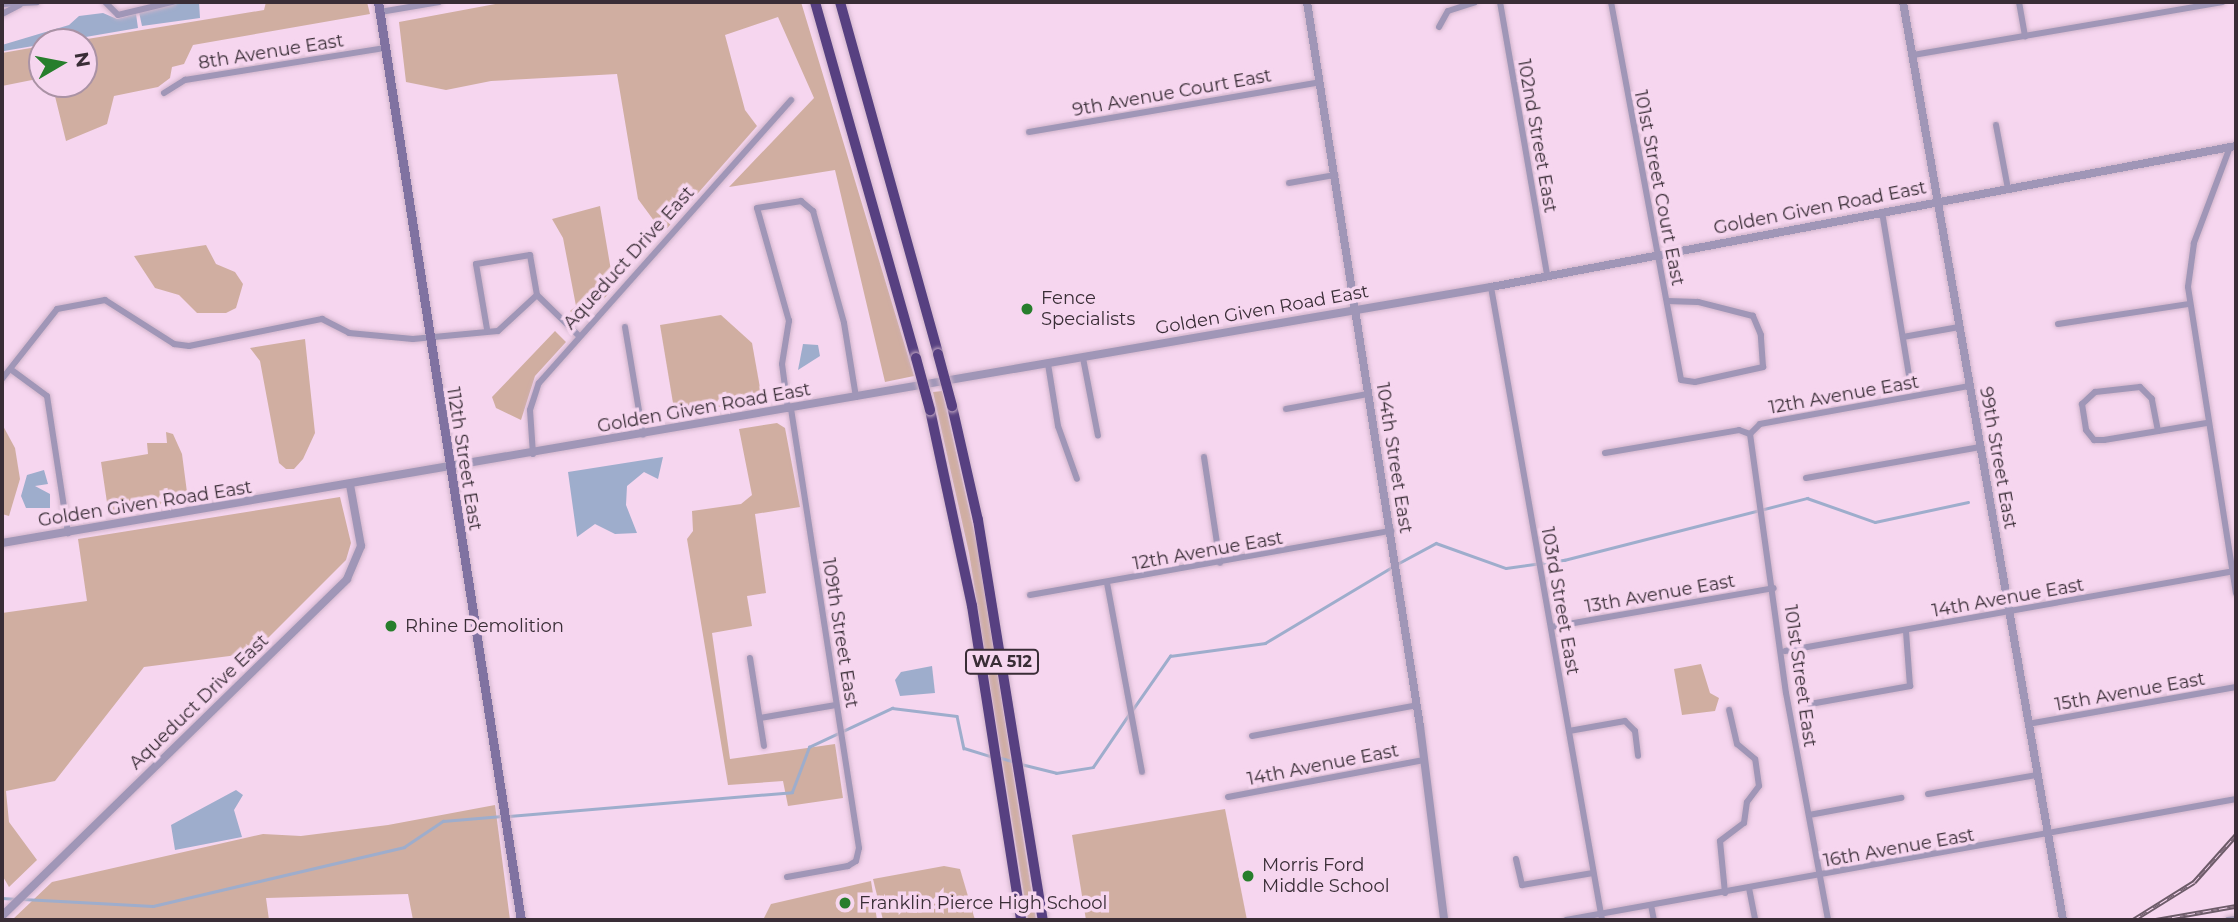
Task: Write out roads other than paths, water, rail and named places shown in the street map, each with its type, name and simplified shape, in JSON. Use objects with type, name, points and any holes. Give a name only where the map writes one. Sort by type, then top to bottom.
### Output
[{"type":"highway","name":"WA 512","points":[[815,2],[930,410],[967,579],[1021,920]]},
{"type":"highway","name":"WA 512","points":[[840,2],[953,406],[981,533],[1043,920]]},
{"type":"main road","name":"112th Street East","points":[[378,2],[522,920]]},
{"type":"street","points":[[2,4],[37,2]]},
{"type":"street","points":[[105,2],[118,15],[172,2]]},
{"type":"street","points":[[380,12],[439,2]]},
{"type":"street","name":"104th Street East","points":[[1307,2],[1417,705],[1444,920]]},
{"type":"street","points":[[1439,27],[1448,11],[1475,2]]},
{"type":"street","name":"102nd Street East","points":[[1500,2],[1547,275]]},
{"type":"street","name":"101st Street Court East","points":[[1611,2],[1654,255],[1667,301],[1681,380],[1695,382],[1763,367],[1761,335],[1753,316],[1698,302],[1667,301]]},
{"type":"street","name":"99th Street East","points":[[1903,2],[2063,920]]},
{"type":"street","points":[[2019,2],[2025,36]]},
{"type":"street","points":[[1913,55],[2222,2]]},
{"type":"street","points":[[2,14],[20,5]]},
{"type":"street","name":"8th Avenue East","points":[[164,93],[185,80],[385,48]]},
{"type":"street","name":"9th Avenue Court East","points":[[1029,132],[1320,82]]},
{"type":"street","name":"Aqueduct Drive East","points":[[533,454],[531,401],[540,383],[791,100]]},
{"type":"street","points":[[1996,125],[2008,189]]},
{"type":"street","points":[[2233,147],[2194,243],[2189,304],[2236,593]]},
{"type":"street","name":"Golden Given Road East","points":[[2,543],[533,454],[1491,287],[2233,147]]},
{"type":"street","points":[[1289,183],[1335,175]]},
{"type":"street","name":"109th Street East","points":[[787,877],[856,860],[859,848],[782,364],[789,321],[757,208],[801,201],[813,211],[844,323],[856,397]]},
{"type":"street","points":[[1882,212],[1910,382]]},
{"type":"street","points":[[487,328],[476,264],[530,255],[537,295],[579,336]]},
{"type":"street","name":"103rd Street East","points":[[1491,287],[1602,917]]},
{"type":"street","points":[[2,379],[13,371],[52,313],[105,300],[180,346],[321,318],[349,332],[431,337],[487,328],[498,331],[537,295]]},
{"type":"street","points":[[2058,324],[2189,304]]},
{"type":"street","points":[[625,327],[643,435]]},
{"type":"street","points":[[1903,337],[1959,327]]},
{"type":"street","points":[[1083,358],[1098,436]]},
{"type":"street","points":[[1048,364],[1058,426],[1077,480]]},
{"type":"street","points":[[13,371],[47,397],[68,533]]},
{"type":"street","name":"12th Avenue East","points":[[1605,453],[1739,430],[1750,434],[1760,424],[1970,386]]},
{"type":"street","points":[[2158,431],[2147,392],[2132,386],[2086,397],[2083,416],[2091,438],[2158,431],[2207,423]]},
{"type":"street","points":[[1286,409],[1368,394]]},
{"type":"street","name":"101st Street East","points":[[1750,434],[1784,651],[1786,693],[1828,920]]},
{"type":"street","points":[[1806,478],[1980,447]]},
{"type":"street","points":[[1205,457],[1220,563]]},
{"type":"street","name":"Aqueduct Drive East","points":[[2,915],[347,579],[361,546],[350,485]]},
{"type":"street","name":"12th Avenue East","points":[[1030,595],[1391,531]]},
{"type":"street","name":"14th Avenue East","points":[[1784,651],[2234,571]]},
{"type":"street","points":[[1107,583],[1142,772]]},
{"type":"street","name":"13th Avenue East","points":[[1550,627],[1774,588]]},
{"type":"street","points":[[1810,704],[1910,686],[1906,631]]},
{"type":"street","points":[[750,659],[764,746]]},
{"type":"street","name":"15th Avenue East","points":[[2028,724],[2236,687]]},
{"type":"street","points":[[760,718],[836,705]]},
{"type":"street","points":[[1252,736],[1417,705]]},
{"type":"street","points":[[1725,893],[1720,841],[1744,823],[1747,802],[1759,786],[1755,759],[1737,744],[1728,710]]},
{"type":"street","points":[[1569,731],[1630,723],[1638,756]]},
{"type":"street","name":"14th Avenue East","points":[[1228,797],[1423,760]]},
{"type":"street","points":[[1928,794],[2037,775]]},
{"type":"street","points":[[1809,815],[1900,798]]},
{"type":"street","name":"16th Avenue East","points":[[1566,920],[1602,917],[1651,905],[2048,837],[2236,799]]},
{"type":"street","points":[[1516,859],[1522,885],[1594,873]]},
{"type":"street","points":[[1749,888],[1755,920]]},
{"type":"street","points":[[1651,905],[1654,920]]},
{"type":"street","points":[[2228,920],[2236,919]]},
{"type":"water","points":[[183,2],[199,2],[200,18],[142,26],[139,12]]},
{"type":"water","points":[[103,13],[117,19],[136,14],[138,28],[98,35],[98,28],[59,28],[69,25],[79,16]]},
{"type":"water","points":[[28,37],[28,47],[4,51],[2,45]]},
{"type":"water","points":[[803,344],[818,345],[820,356],[798,370]]},
{"type":"water","points":[[663,457],[658,479],[644,472],[627,486],[626,505],[637,533],[615,534],[595,524],[577,537],[568,472]]},
{"type":"water","points":[[44,470],[48,484],[35,486],[50,494],[50,508],[26,508],[21,496],[27,475]]},
{"type":"water","points":[[932,666],[935,693],[900,696],[895,680],[901,672]]},
{"type":"water","points":[[236,790],[243,795],[234,810],[242,837],[175,850],[171,825]]},
{"type":"waterway","points":[[1397,564],[1436,543],[1506,568],[1564,560],[1807,498],[1875,522],[1968,502]]},
{"type":"waterway","points":[[1133,709],[1170,656],[1265,643],[1392,567]]},
{"type":"waterway","points":[[509,816],[792,792],[809,747],[892,708],[957,716],[964,748],[991,756]]},
{"type":"waterway","points":[[1021,764],[1056,773],[1093,767],[1129,714]]},
{"type":"waterway","points":[[998,757],[1015,762]]},
{"type":"waterway","points":[[23,899],[153,906],[404,847],[443,821],[502,816]]},
{"type":"waterway","points":[[2,898],[17,899]]},
{"type":"railway","points":[[2133,920],[2194,882],[2236,835]]},
{"type":"railway","points":[[2156,920],[2235,906]]},
{"type":"place","name":"Fence Specialists","points":[[1027,309]]},
{"type":"place","name":"Rhine Demolition","points":[[391,626]]},
{"type":"place","name":"Morris Ford Middle School","points":[[1248,876]]},
{"type":"place","name":"Franklin Pierce High School","points":[[845,903]]}]
